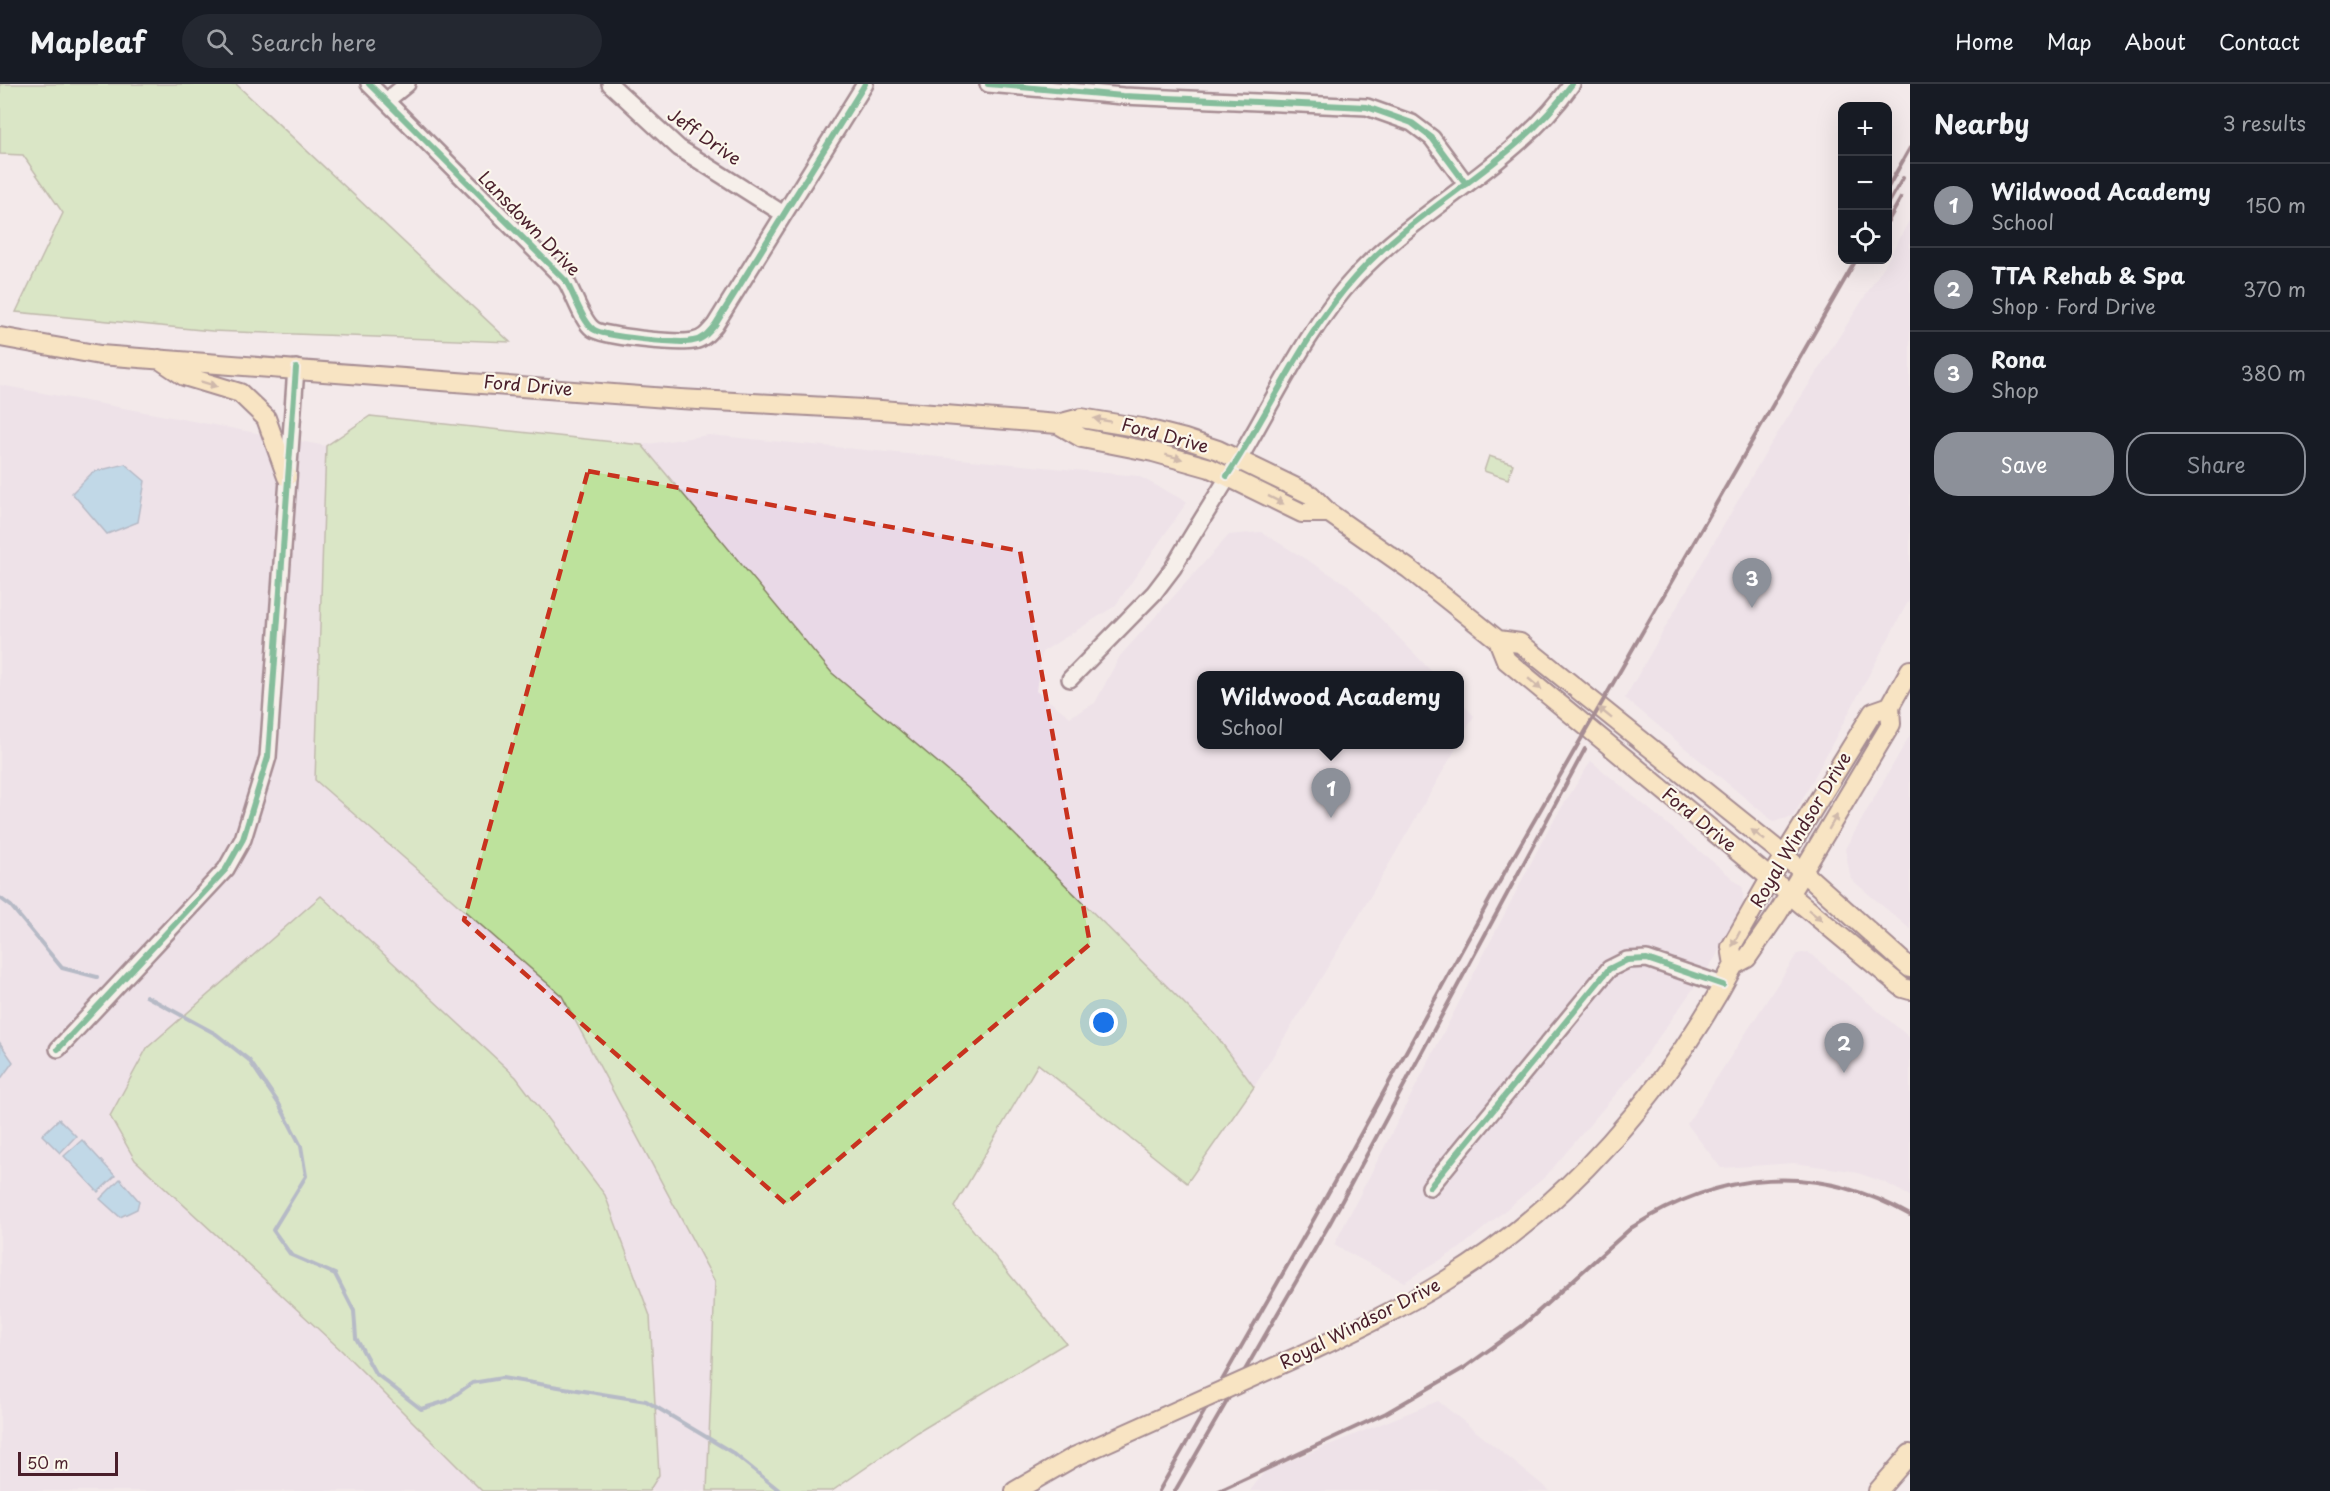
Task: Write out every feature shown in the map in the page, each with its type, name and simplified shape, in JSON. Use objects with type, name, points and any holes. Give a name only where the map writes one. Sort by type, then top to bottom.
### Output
[{"type":"main road","name":"Ford Drive","points":[[0,337],[100,355],[158,357],[680,399],[881,410],[1058,424],[1082,418],[1142,428],[1185,439],[1238,459],[1311,495],[1329,513],[1409,569],[1498,640],[1506,660],[1903,988],[1910,990]]},
{"type":"main road","points":[[158,357],[183,376],[240,393],[266,418],[287,477]]},
{"type":"main road","name":"Ford Drive","points":[[1058,424],[1082,438],[1194,463],[1227,476],[1302,513],[1329,513]]},
{"type":"main road","name":"Ford Drive","points":[[1498,640],[1520,643],[1785,856],[1910,968]]},
{"type":"main road","name":"Royal Windsor Drive","points":[[1015,1491],[1074,1457],[1315,1349],[1446,1281],[1511,1234],[1565,1188],[1618,1133],[1676,1060],[1734,965],[1747,958],[1790,895],[1890,724],[1890,706],[1910,670]]},
{"type":"main road","name":"Royal Windsor Drive","points":[[1734,965],[1731,947],[1771,878],[1873,712],[1890,706]]},
{"type":"main road","points":[[1878,1491],[1910,1454]]},
{"type":"street","name":"Lansdown Drive","points":[[369,84],[566,281],[577,298],[585,322],[595,331],[609,336],[694,341],[707,335],[865,84]]},
{"type":"street","points":[[386,101],[407,84]]},
{"type":"street","name":"Jeff Drive","points":[[610,84],[679,148],[782,213]]},
{"type":"street","points":[[988,84],[1123,90],[1366,107],[1412,123],[1432,138],[1466,184]]},
{"type":"street","points":[[1070,679],[1154,593],[1173,568],[1290,370],[1355,277],[1400,236],[1515,147],[1559,102],[1572,84]]},
{"type":"street","points":[[58,1049],[226,869],[243,839],[268,757],[296,369]]},
{"type":"street","points":[[1430,1187],[1609,969],[1627,960],[1647,959],[1723,985]]},
{"type":"highlighted area","points":[[588,471],[1020,551],[1090,944],[786,1204],[464,920]]},
{"type":"shaded area","points":[[1910,219],[1910,598],[1793,817],[1773,821],[1625,698],[1764,455],[1885,264],[1892,264],[1892,253]]},
{"type":"shaded area","points":[[0,385],[326,446],[315,780],[562,996],[715,1282],[707,1491],[649,1491],[659,1475],[342,1351],[482,1491],[0,1491]]},
{"type":"shaded area","points":[[709,435],[1138,476],[1187,502],[1115,606],[1042,652],[1036,691],[1070,717],[1095,703],[1120,656],[1229,535],[1261,532],[1348,585],[1431,671],[1197,671],[1197,749],[1456,749],[1356,921],[1254,1087],[1216,1035],[968,789],[832,673],[642,445]]},
{"type":"shaded area","points":[[1464,705],[1474,716],[1464,733]]},
{"type":"shaded area","points":[[1910,735],[1910,929],[1851,879],[1845,849]]},
{"type":"shaded area","points":[[1591,761],[1743,888],[1743,903],[1715,958],[1631,1076],[1546,1176],[1460,1248],[1404,1282],[1334,1245],[1549,828]]},
{"type":"shaded area","points":[[1808,952],[1910,1038],[1910,1196],[1884,1182],[1852,1171],[1794,1163],[1721,1168],[1687,1124],[1797,954]]},
{"type":"shaded area","points":[[1438,1401],[1550,1491],[1250,1491],[1265,1471]]},
{"type":"green space","points":[[0,84],[236,84],[510,342],[212,331],[16,312],[63,213],[23,155],[0,154]]},
{"type":"green space","points":[[370,416],[642,445],[832,673],[968,788],[1216,1035],[1254,1087],[1187,1183],[1038,1064],[954,1207],[1066,1343],[918,1432],[832,1491],[707,1491],[715,1282],[562,996],[315,780],[326,446]]},
{"type":"green space","points":[[1489,456],[1513,464],[1508,479],[1484,471]]},
{"type":"green space","points":[[321,896],[516,1077],[605,1195],[650,1316],[659,1475],[649,1491],[482,1491],[342,1351],[135,1160],[110,1116],[147,1048]]},
{"type":"water","points":[[125,464],[145,481],[138,522],[107,534],[72,493],[93,472]]},
{"type":"water","points":[[0,1043],[13,1062],[0,1080]]},
{"type":"water","points":[[59,1119],[76,1136],[60,1153],[42,1135]]},
{"type":"water","points":[[82,1140],[115,1176],[98,1192],[64,1156]]},
{"type":"water","points":[[120,1179],[139,1201],[137,1209],[120,1217],[100,1199]]},
{"type":"waterway","points":[[0,898],[11,906],[62,968],[97,977]]},
{"type":"waterway","points":[[146,996],[216,1034],[249,1060],[279,1104],[301,1146],[306,1176],[273,1230],[291,1255],[335,1274],[354,1311],[356,1338],[375,1373],[421,1409],[447,1401],[472,1383],[502,1378],[646,1401],[733,1453],[780,1491]]},
{"type":"railway","points":[[1892,180],[1910,148]]},
{"type":"railway","points":[[1892,197],[1903,178]]},
{"type":"railway","points":[[1892,214],[1901,198]]},
{"type":"railway","points":[[1159,1491],[1315,1217],[1507,868],[1854,264]]},
{"type":"railway","points":[[1175,1491],[1330,1223],[1585,749]]},
{"type":"railway","points":[[1219,1491],[1386,1413],[1464,1368],[1522,1326],[1631,1228],[1699,1194],[1734,1184],[1769,1180],[1804,1181],[1840,1187],[1875,1198],[1910,1215]]},
{"type":"cycle path","points":[[369,84],[566,281],[582,314],[593,329],[611,335],[685,342],[700,339],[715,325],[865,84]]},
{"type":"cycle path","points":[[988,84],[1123,96],[1367,107],[1412,123],[1432,138],[1466,184]]},
{"type":"cycle path","points":[[1227,476],[1319,324],[1355,277],[1408,227],[1523,138],[1549,113],[1572,84]]},
{"type":"cycle path","points":[[58,1049],[226,869],[243,839],[268,757],[296,368]]},
{"type":"cycle path","points":[[1430,1187],[1609,969],[1627,960],[1647,959],[1723,985]]},
{"type":"place","name":"Rona","points":[[1752,608]]},
{"type":"place","name":"Wildwood Academy","points":[[1331,818]]},
{"type":"place","name":"TTA Rehab & Spa","points":[[1844,1073]]}]
